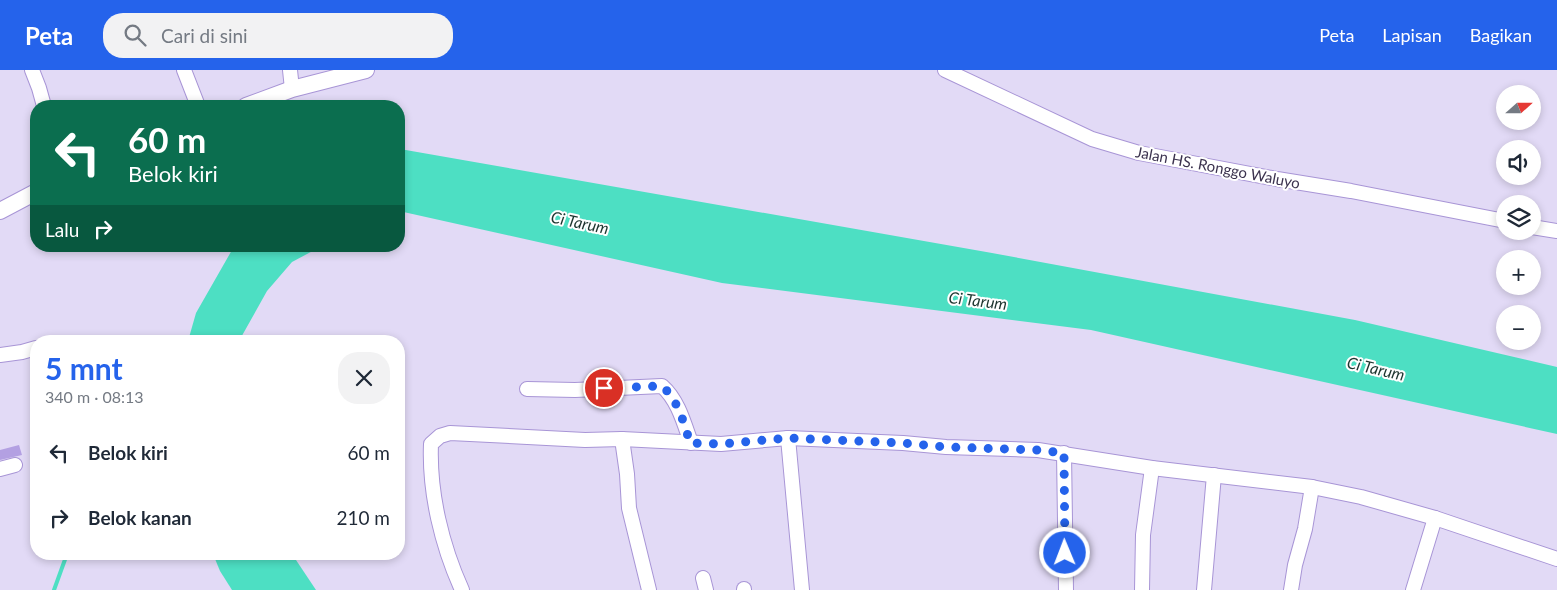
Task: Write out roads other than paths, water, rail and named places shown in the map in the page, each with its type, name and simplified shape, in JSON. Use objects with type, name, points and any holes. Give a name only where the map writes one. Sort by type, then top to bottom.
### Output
[{"type":"street","points":[[32,70],[42,100]]},
{"type":"street","points":[[184,70],[196,100]]},
{"type":"street","points":[[290,70],[292,88]]},
{"type":"street","points":[[261,100],[292,88],[366,70]]},
{"type":"street","name":"Jalan HS. Ronggo Waluyo","points":[[945,70],[1092,139],[1139,153],[1496,219]]},
{"type":"street","points":[[0,211],[30,195]]},
{"type":"street","points":[[1541,228],[1557,231]]},
{"type":"street","points":[[0,355],[30,350]]},
{"type":"street","points":[[527,389],[575,390],[662,386],[668,391],[676,404],[690,443]]},
{"type":"street","points":[[462,590],[448,555],[437,504],[431,460],[431,444],[440,436],[450,433],[585,440],[622,439],[721,444],[788,438],[1038,450],[1152,468],[1312,487],[1361,496],[1435,518],[1557,559]]},
{"type":"street","points":[[788,438],[802,590]]},
{"type":"street","points":[[622,439],[629,508],[649,590]]},
{"type":"street","points":[[1064,453],[1066,590]]},
{"type":"street","points":[[0,469],[15,465]]},
{"type":"street","points":[[1142,590],[1143,535],[1152,468]]},
{"type":"street","points":[[1204,590],[1214,475]]},
{"type":"street","points":[[1291,590],[1295,565],[1305,529],[1312,487]]},
{"type":"street","points":[[1413,590],[1435,518]]},
{"type":"water","name":"Ci Tarum","points":[[405,150],[992,253],[1355,320],[1557,367],[1557,434],[1091,330],[722,283],[405,212]]},
{"type":"water","points":[[231,252],[311,252],[292,262],[267,291],[242,335],[190,335],[196,313]]},
{"type":"water","points":[[215,560],[296,560],[316,590],[232,590]]},
{"type":"waterway","points":[[54,590],[65,560]]}]
